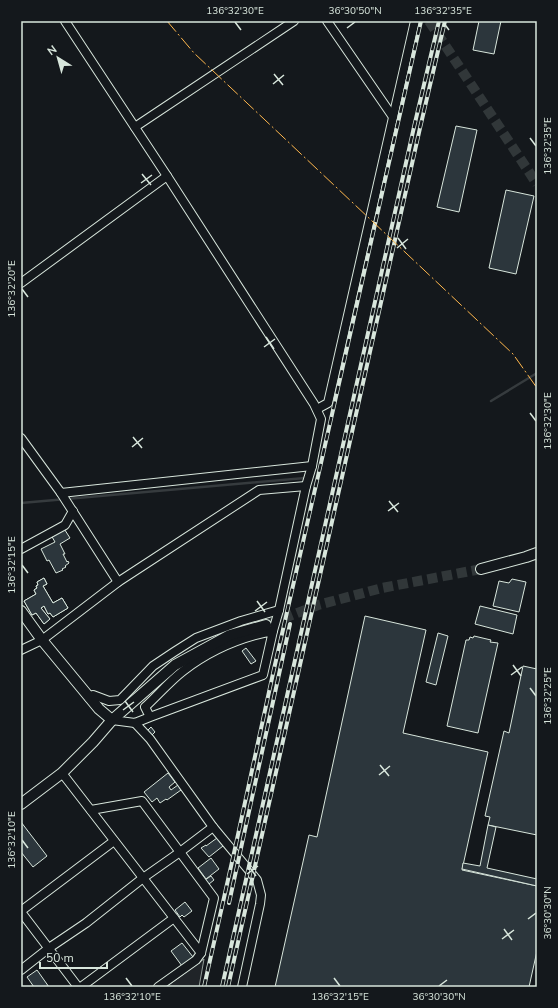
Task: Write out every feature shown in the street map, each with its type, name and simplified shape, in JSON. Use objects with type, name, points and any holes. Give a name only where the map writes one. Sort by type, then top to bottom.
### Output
[{"type":"street","points":[[21,611],[42,640],[98,709],[112,720],[135,723],[263,675],[269,628],[279,610],[306,486],[312,466],[321,419],[317,409],[168,176],[65,21]]},
{"type":"street","points":[[135,127],[294,21]]},
{"type":"street","points":[[327,21],[393,117]]},
{"type":"street","points":[[317,409],[328,403],[415,21]]},
{"type":"street","points":[[21,283],[168,176]]},
{"type":"street","points":[[21,438],[61,493],[118,582]]},
{"type":"street","points":[[61,493],[312,466]]},
{"type":"street","points":[[21,650],[42,640],[118,582],[259,490],[306,486]]},
{"type":"street","points":[[21,549],[65,525],[73,511]]},
{"type":"street","points":[[481,569],[537,553]]},
{"type":"street","points":[[89,698],[93,695],[109,701],[120,700],[153,666],[196,638],[241,621],[279,610]]},
{"type":"street","points":[[150,717],[145,707],[183,671],[206,656],[269,628]]},
{"type":"street","points":[[21,804],[62,773],[93,742],[112,720],[176,665],[230,636],[269,628]]},
{"type":"street","points":[[135,723],[150,739],[213,827],[258,880],[261,894],[260,904],[242,987]]},
{"type":"street","points":[[62,773],[201,953]]},
{"type":"street","points":[[91,810],[142,801],[214,898],[201,953],[196,960],[158,987]]},
{"type":"street","points":[[21,970],[49,948],[86,924],[144,878],[213,827]]},
{"type":"street","points":[[78,987],[21,912],[114,841]]},
{"type":"street","points":[[81,987],[174,918]]},
{"type":"shaded area","points":[[204,959],[199,987],[166,987]]},
{"type":"building","points":[[479,21],[501,21],[494,54],[473,50]]},
{"type":"building","points":[[456,126],[477,130],[459,212],[437,207]]},
{"type":"building","points":[[506,190],[534,196],[516,274],[489,268]]},
{"type":"building","points":[[63,527],[70,538],[60,544],[65,554],[63,554],[69,563],[62,569],[63,570],[56,573],[49,560],[47,561],[41,549],[55,542],[51,535]]},
{"type":"building","points":[[44,578],[47,584],[43,586],[53,603],[62,598],[68,608],[53,617],[50,613],[48,614],[44,606],[41,608],[50,619],[44,624],[36,613],[32,615],[24,601],[36,594],[34,590],[37,588],[37,582]]},
{"type":"building","points":[[44,578],[47,584],[43,586],[53,603],[62,598],[68,608],[53,617],[50,613],[48,614],[44,606],[41,608],[50,619],[44,624],[36,613],[32,615],[24,601],[36,594],[34,590],[37,588],[37,582]]},
{"type":"building","points":[[512,579],[526,582],[519,612],[493,606],[499,581],[509,583]]},
{"type":"building","points":[[480,606],[517,615],[513,634],[475,624]]},
{"type":"building","points":[[365,616],[426,630],[403,733],[488,752],[462,870],[537,886],[537,951],[529,987],[275,987],[309,835],[317,837]]},
{"type":"building","points":[[438,633],[448,636],[436,685],[426,682]]},
{"type":"building","points":[[474,636],[491,640],[490,642],[498,643],[478,733],[447,726],[466,640],[469,640],[470,637],[473,638]]},
{"type":"building","points":[[246,648],[256,661],[251,664],[242,651]]},
{"type":"building","points":[[523,666],[537,669],[537,835],[488,825],[490,817],[485,816],[504,731],[509,733]]},
{"type":"building","points":[[151,727],[155,732],[151,736],[147,731]]},
{"type":"building","points":[[168,773],[175,782],[169,787],[171,790],[178,785],[181,790],[160,803],[157,798],[152,802],[144,792]]},
{"type":"building","points":[[21,822],[47,856],[33,867],[21,852]]},
{"type":"building","points":[[488,825],[496,827],[487,868],[537,879],[537,886],[462,869],[463,863],[480,866]]},
{"type":"building","points":[[217,838],[223,846],[209,857],[201,848]]},
{"type":"building","points":[[211,858],[219,869],[206,879],[198,868]]},
{"type":"building","points":[[211,876],[214,880],[209,884],[205,880]]},
{"type":"building","points":[[185,902],[192,911],[184,917],[182,915],[180,917],[175,910]]},
{"type":"building","points":[[182,943],[193,957],[182,966],[171,951]]},
{"type":"building","points":[[37,970],[49,987],[34,987],[27,977]]},
{"type":"waterway","points":[[491,401],[537,373]]},
{"type":"waterway","points":[[21,503],[305,478]]},
{"type":"tunnel","points":[[429,21],[537,184]]},
{"type":"tunnel","points":[[269,624],[318,605],[382,588],[481,569]]},
{"type":"railway","points":[[204,987],[274,669],[421,21]]},
{"type":"railway","points":[[222,987],[439,21]]},
{"type":"railway","points":[[228,987],[445,21]]},
{"type":"railway","points":[[229,903],[290,624]]},
{"type":"power","points":[[167,21],[194,53],[513,354],[537,388]]}]
